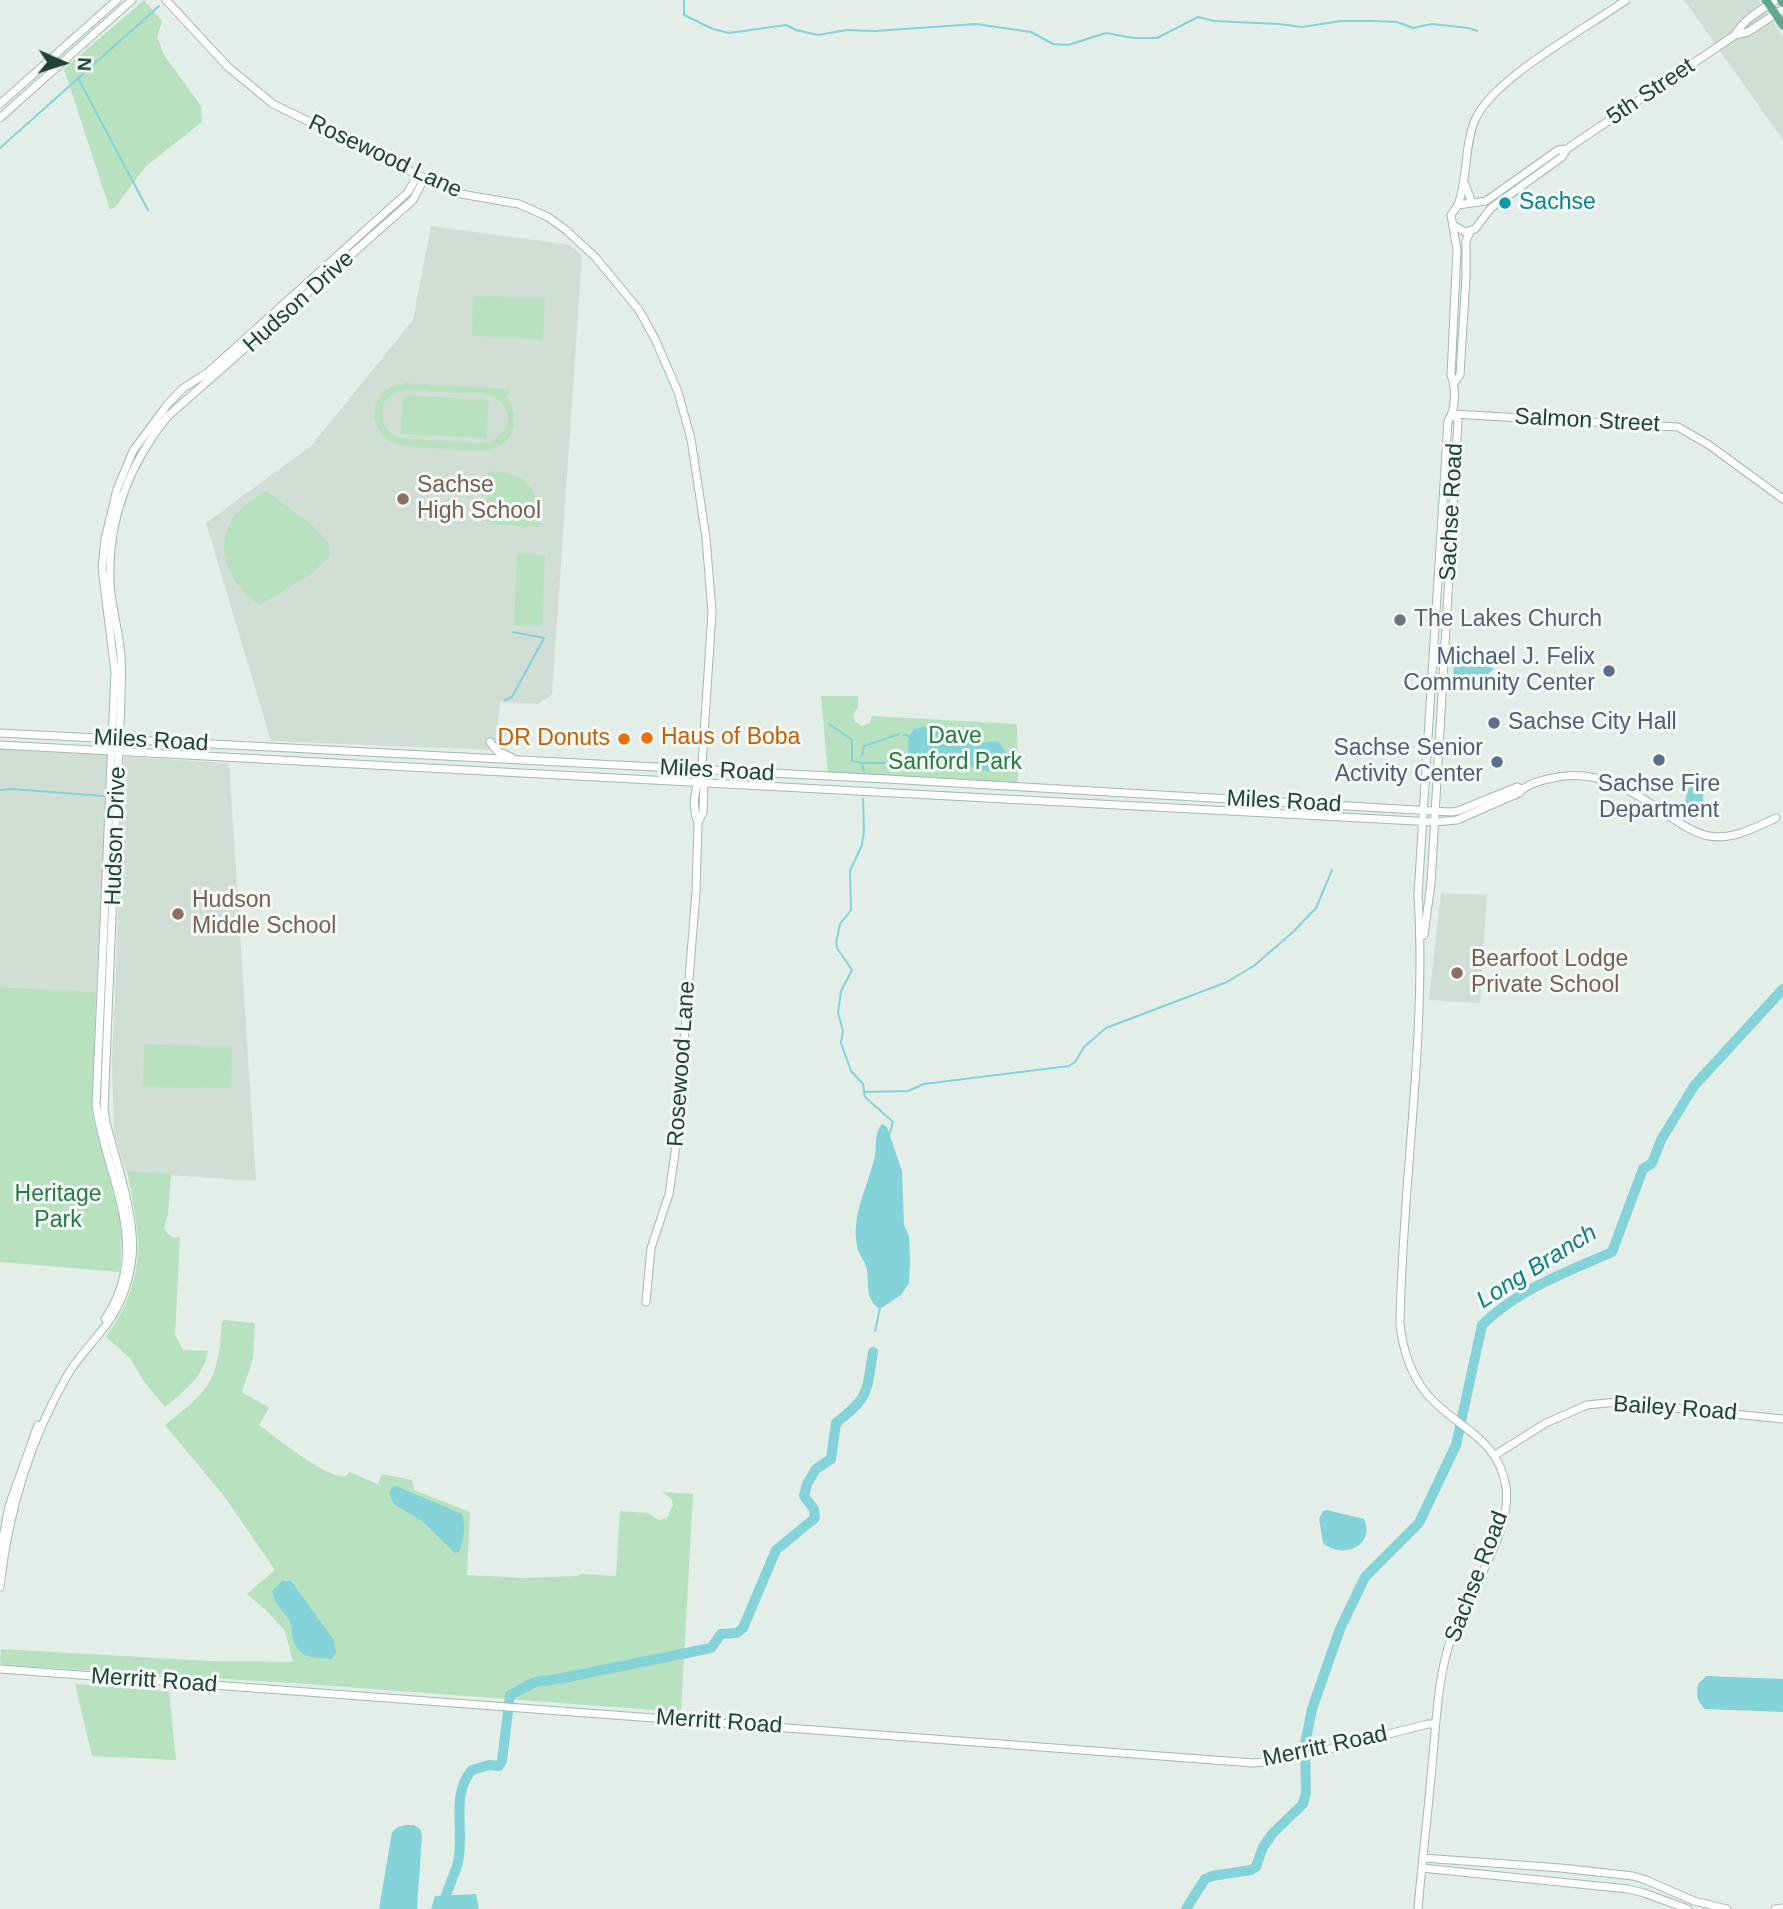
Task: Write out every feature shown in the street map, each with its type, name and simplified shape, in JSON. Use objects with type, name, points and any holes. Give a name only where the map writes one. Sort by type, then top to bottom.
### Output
[{"type":"main road","points":[[0,104],[117,0]]},
{"type":"main road","points":[[0,118],[132,0]]},
{"type":"main road","name":"Rosewood Lane","points":[[166,0],[228,66],[273,104],[455,193],[519,204],[548,217],[566,230],[596,258],[639,310],[668,366],[691,439],[710,575],[711,633],[700,783],[694,812],[698,823],[696,892],[675,1153],[669,1194],[651,1248],[646,1302]]},
{"type":"main road","points":[[1465,184],[1481,218],[1478,226],[1470,232],[1461,231],[1453,225],[1451,215],[1458,205],[1465,184],[1474,123],[1492,94],[1535,61],[1626,0]]},
{"type":"main road","points":[[1775,2],[1783,25]]},
{"type":"main road","name":"5th Street","points":[[1735,35],[1739,27],[1775,2]]},
{"type":"main road","name":"5th Street","points":[[1481,218],[1502,199],[1562,157],[1567,149],[1735,35],[1748,32],[1779,11]]},
{"type":"main road","name":"5th Street","points":[[1474,204],[1486,201],[1558,150],[1567,149]]},
{"type":"main road","name":"Hudson Drive","points":[[0,1587],[13,1513],[45,1418],[73,1365],[116,1311],[131,1264],[132,1229],[104,1109],[115,739],[121,656],[110,582],[117,512],[138,460],[154,434],[181,403],[212,379],[413,200],[421,177]]},
{"type":"main road","points":[[1458,205],[1474,204]]},
{"type":"main road","name":"Sachse Road","points":[[1418,1909],[1437,1699],[1448,1649],[1457,1624],[1505,1515],[1506,1485],[1495,1455],[1476,1434],[1450,1415],[1426,1392],[1413,1373],[1404,1350],[1401,1325],[1421,947],[1418,895],[1448,421],[1453,414],[1454,383],[1451,375],[1457,250],[1453,225]]},
{"type":"main road","name":"Sachse Road","points":[[1454,383],[1460,375],[1466,241],[1470,232]]},
{"type":"main road","name":"Sachse Road","points":[[1421,947],[1432,883],[1458,421],[1453,414]]},
{"type":"main road","name":"Salmon Street","points":[[1453,414],[1678,427],[1699,438],[1783,499]]},
{"type":"main road","name":"Miles Road","points":[[0,733],[887,779],[1435,811],[1458,811],[1517,787],[1522,789],[1519,793],[1457,820],[1434,822],[0,745]]},
{"type":"main road","points":[[491,742],[502,754],[522,760]]},
{"type":"main road","points":[[215,757],[216,745]]},
{"type":"main road","name":"Hudson Drive","points":[[0,1553],[9,1506],[40,1419],[68,1363],[109,1313],[117,1297],[125,1266],[125,1225],[96,1105],[115,751]]},
{"type":"main road","points":[[1522,789],[1563,775],[1578,774],[1600,778],[1640,796],[1685,827],[1706,836],[1724,837],[1776,818]]},
{"type":"main road","points":[[886,793],[887,779]]},
{"type":"main road","points":[[1218,811],[1219,798]]},
{"type":"main road","name":"Bailey Road","points":[[1495,1455],[1565,1413],[1595,1404],[1617,1402],[1783,1419]]},
{"type":"main road","name":"Merritt Road","points":[[0,1670],[1223,1762],[1254,1763],[1290,1759],[1435,1724]]},
{"type":"main road","points":[[1423,1858],[1561,1868],[1633,1877],[1693,1901],[1727,1909]]},
{"type":"main road","points":[[1422,1868],[1628,1889],[1688,1909]]},
{"type":"main road","points":[[1775,1909],[1783,1908]]},
{"type":"shaded area","points":[[1684,0],[1758,0],[1783,37],[1783,140]]},
{"type":"shaded area","name":"Sachse High School","points":[[431,226],[570,245],[582,256],[552,694],[538,704],[500,702],[495,750],[271,741],[206,523],[311,446],[413,320]]},
{"type":"shaded area","points":[[0,749],[108,754],[96,992],[0,987]]},
{"type":"shaded area","name":"Hudson Middle School","points":[[124,757],[229,763],[256,1181],[126,1172],[114,1133],[112,1064]]},
{"type":"shaded area","name":"Bearfoot Lodge Private School","points":[[1441,893],[1487,895],[1480,1003],[1429,1000]]},
{"type":"green space","points":[[144,0],[162,21],[157,37],[164,55],[201,106],[202,122],[146,166],[116,206],[110,210],[64,69]]},
{"type":"green space","points":[[473,296],[545,298],[543,339],[472,336]]},
{"type":"green space","points":[[406,383],[510,389],[510,395],[505,396],[513,410],[514,426],[507,440],[492,449],[444,449],[394,444],[378,427],[375,408],[378,399],[394,386]],"holes":[[[407,390],[483,394],[502,403],[508,419],[501,435],[482,443],[398,438],[390,432],[383,418],[385,403],[397,392]]]},
{"type":"green space","points":[[403,395],[489,400],[486,438],[401,434]]},
{"type":"green space","points":[[488,471],[513,475],[529,486],[537,503],[539,527],[489,525],[486,522]]},
{"type":"green space","points":[[266,491],[312,525],[330,545],[329,557],[311,574],[260,605],[241,589],[227,563],[224,550],[225,538],[235,516]]},
{"type":"green space","points":[[517,553],[545,555],[542,626],[514,625]]},
{"type":"green space","name":"Dave Sanford Park","points":[[821,696],[858,696],[858,707],[853,715],[855,722],[862,726],[870,723],[872,716],[1017,724],[1018,784],[828,774]]},
{"type":"green space","name":"Heritage Park","points":[[0,987],[96,992],[92,1114],[118,1210],[122,1236],[120,1272],[0,1262]]},
{"type":"green space","points":[[144,1044],[232,1047],[231,1088],[143,1087]]},
{"type":"green space","points":[[127,1171],[171,1174],[168,1214],[164,1228],[171,1236],[180,1237],[175,1335],[183,1350],[208,1351],[197,1376],[165,1407],[145,1383],[130,1358],[106,1337],[129,1296],[138,1257],[136,1217]]},
{"type":"green space","points":[[224,1320],[255,1323],[253,1359],[242,1392],[269,1408],[259,1425],[326,1471],[346,1476],[349,1472],[378,1484],[382,1474],[412,1480],[414,1490],[470,1512],[467,1575],[525,1578],[582,1574],[616,1576],[620,1511],[648,1513],[659,1520],[667,1518],[673,1505],[671,1498],[662,1492],[693,1494],[681,1712],[3,1665],[0,1662],[1,1649],[210,1661],[293,1662],[285,1631],[247,1594],[275,1570],[224,1496],[165,1425],[193,1402],[209,1382],[218,1358]]},
{"type":"green space","points":[[75,1684],[169,1691],[176,1760],[92,1756]]},
{"type":"water","points":[[1473,658],[1494,669],[1475,686],[1467,689],[1454,674],[1456,661]]},
{"type":"water","points":[[914,729],[936,729],[969,743],[999,742],[1006,752],[1003,766],[997,770],[985,771],[955,761],[924,765],[913,763],[908,758],[909,736]]},
{"type":"water","points":[[1693,779],[1702,780],[1704,811],[1700,816],[1688,812],[1686,803],[1686,795]]},
{"type":"water","points":[[882,1124],[887,1127],[902,1171],[904,1225],[909,1236],[910,1262],[909,1283],[901,1295],[880,1309],[870,1296],[867,1268],[858,1250],[856,1227]]},
{"type":"water","points":[[396,1486],[462,1514],[464,1533],[459,1552],[455,1553],[422,1521],[394,1504],[389,1493],[392,1487]]},
{"type":"water","points":[[1323,1511],[1364,1519],[1365,1537],[1361,1543],[1355,1548],[1339,1550],[1323,1543],[1319,1519]]},
{"type":"water","points":[[282,1581],[291,1581],[334,1640],[336,1652],[332,1659],[304,1655],[297,1648],[290,1623],[276,1603],[272,1591]]},
{"type":"water","points":[[1706,1676],[1783,1679],[1783,1712],[1705,1709],[1699,1701],[1697,1691],[1698,1684]]},
{"type":"water","points":[[406,1825],[414,1825],[420,1829],[422,1835],[417,1909],[379,1909],[392,1832]]},
{"type":"water","points":[[476,1894],[479,1909],[431,1909],[435,1896]]},
{"type":"waterway","points":[[684,0],[684,15],[713,29],[729,33],[786,25],[818,35],[847,30],[875,31],[976,24],[1031,32],[1053,44],[1068,45],[1106,33],[1133,38],[1157,38],[1198,17],[1214,21],[1302,27],[1341,21],[1397,22],[1413,28],[1432,24],[1477,31]]},
{"type":"waterway","points":[[0,148],[159,6]]},
{"type":"waterway","points":[[78,78],[148,210]]},
{"type":"waterway","points":[[505,700],[512,697],[544,638],[513,632]]},
{"type":"waterway","points":[[829,724],[852,740],[852,761],[862,763]]},
{"type":"waterway","points":[[862,756],[864,746],[899,734]]},
{"type":"waterway","points":[[904,735],[909,736]]},
{"type":"waterway","points":[[864,771],[862,763],[893,763],[908,757]]},
{"type":"waterway","points":[[0,790],[104,796]]},
{"type":"waterway","points":[[863,799],[862,845],[850,871],[851,910],[840,924],[836,943],[852,970],[841,991],[838,1013],[843,1031],[841,1043],[851,1071],[863,1084],[864,1091]]},
{"type":"waterway","points":[[889,1135],[893,1122],[865,1097],[864,1092],[908,1091],[924,1084],[1069,1066],[1075,1062],[1084,1047],[1106,1028],[1227,982],[1255,965],[1316,908],[1332,870]]},
{"type":"waterway","name":"Long Branch","points":[[1186,1909],[1205,1879],[1256,1867],[1263,1847],[1273,1833],[1303,1804],[1306,1793],[1305,1744],[1312,1709],[1340,1629],[1365,1577],[1419,1523],[1456,1445],[1482,1325],[1527,1292],[1612,1252],[1643,1169],[1652,1163],[1661,1140],[1694,1086],[1783,989]]},
{"type":"waterway","points":[[875,1331],[880,1308]]},
{"type":"waterway","points":[[443,1909],[458,1862],[460,1802],[465,1780],[472,1770],[489,1765],[499,1766],[502,1761],[510,1695],[535,1682],[711,1648],[721,1634],[737,1633],[743,1628],[776,1550],[815,1518],[814,1509],[804,1496],[807,1484],[816,1469],[831,1459],[836,1423],[865,1393],[873,1352]]},
{"type":"place","name":"Sachse","points":[[1505,203]]},
{"type":"place","name":"Sachse High School","points":[[403,499]]},
{"type":"place","name":"The Lakes Church","points":[[1400,620]]},
{"type":"place","name":"Michael J. Felix Community Center","points":[[1609,671]]},
{"type":"place","name":"Sachse City Hall","points":[[1494,723]]},
{"type":"place","name":"Haus of Boba","points":[[647,738]]},
{"type":"place","name":"DR Donuts","points":[[624,739]]},
{"type":"place","name":"Sachse Fire Department","points":[[1659,760]]},
{"type":"place","name":"Sachse Senior Activity Center","points":[[1497,762]]},
{"type":"place","name":"Hudson Middle School","points":[[178,914]]},
{"type":"place","name":"Bearfoot Lodge Private School","points":[[1457,973]]}]
